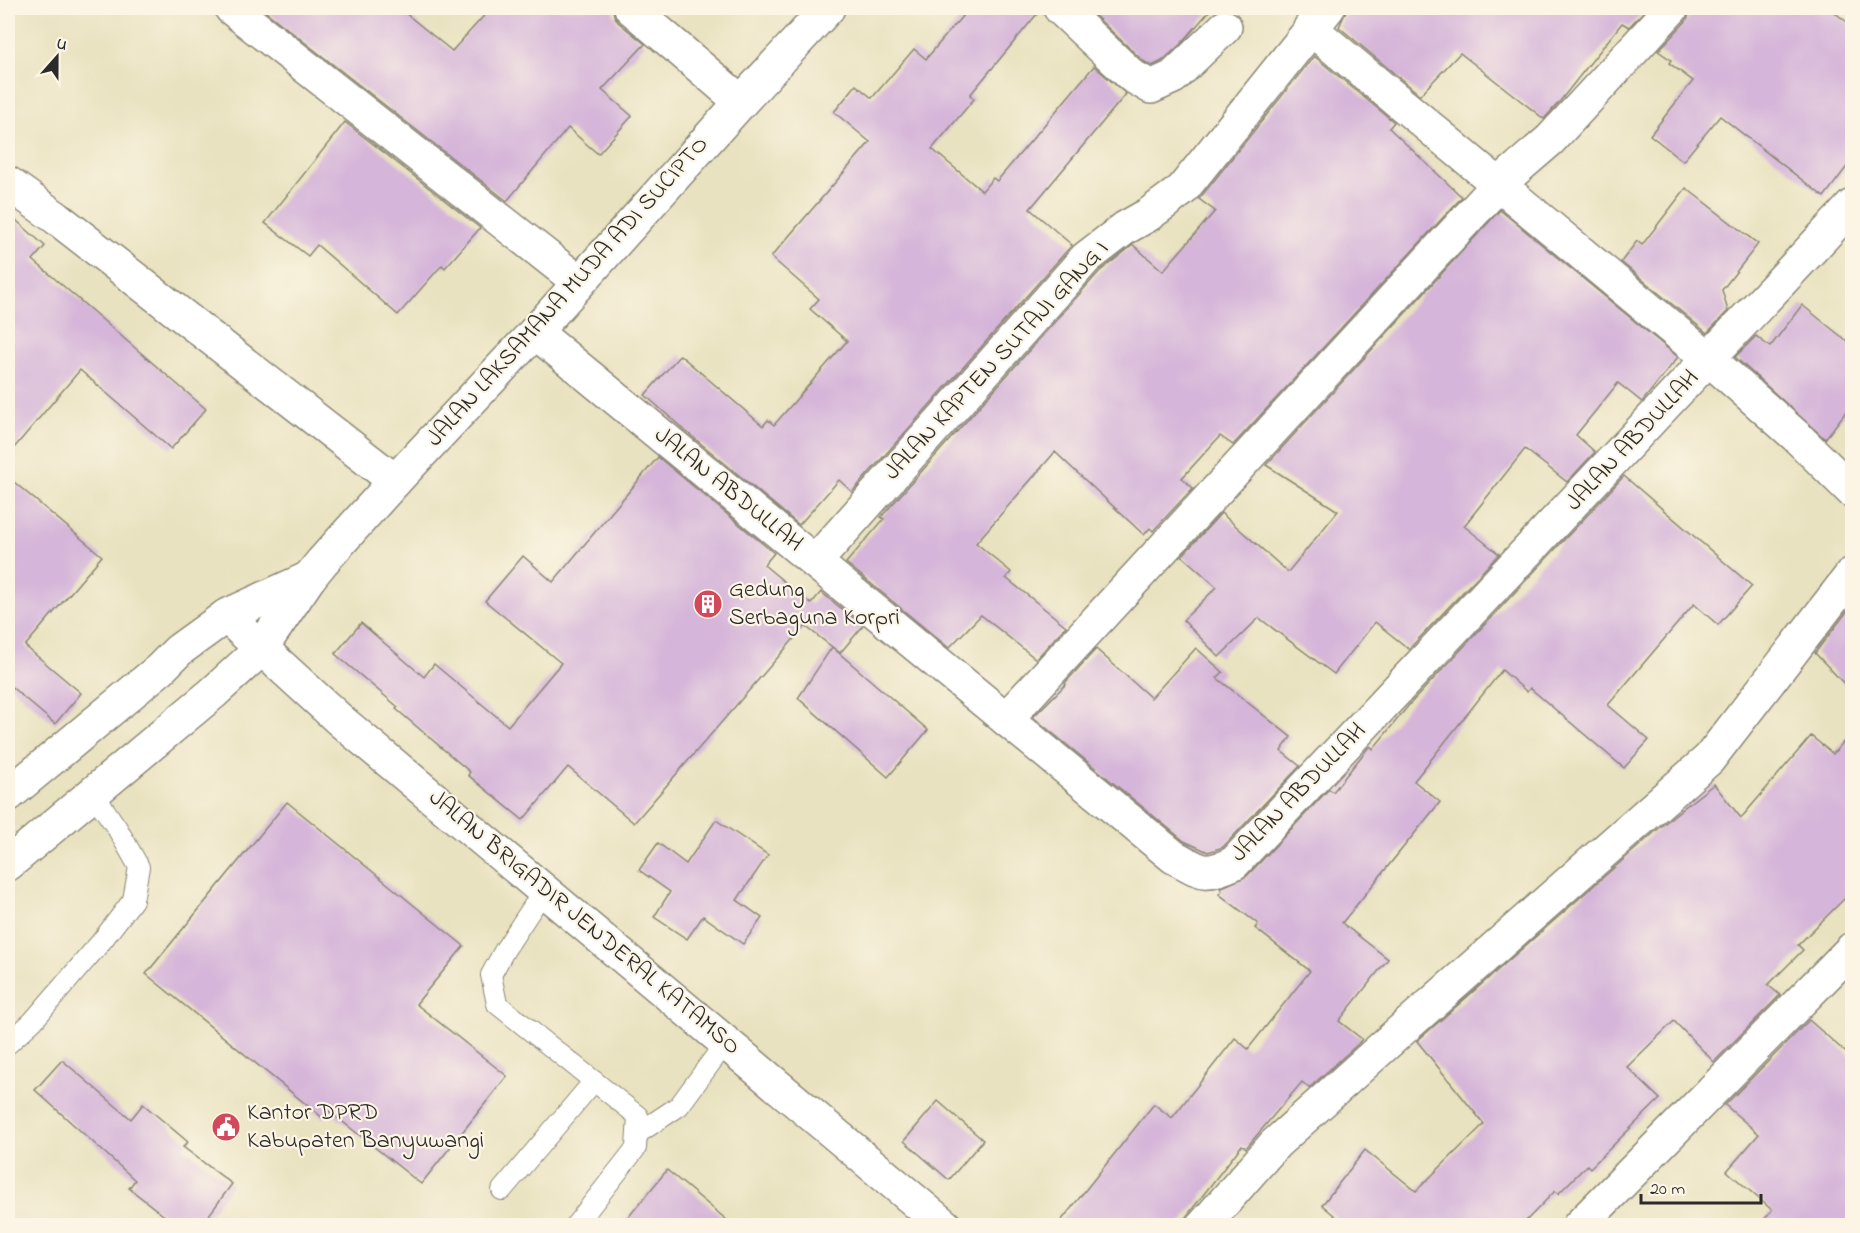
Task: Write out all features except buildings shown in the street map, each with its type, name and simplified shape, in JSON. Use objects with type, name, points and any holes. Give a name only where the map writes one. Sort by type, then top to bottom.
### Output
[{"type":"street","points":[[231,8],[579,282]]},
{"type":"street","points":[[632,8],[741,102]]},
{"type":"street","name":"JALAN LAKSAMANA MUDA ADI SUCIPTO","points":[[8,864],[213,693],[260,650],[309,578],[828,8]]},
{"type":"street","points":[[1059,8],[1132,76],[1151,87],[1173,77],[1225,27]]},
{"type":"street","points":[[1006,719],[1499,184],[1551,140],[1672,8]]},
{"type":"street","points":[[1319,18],[1499,184],[1710,360],[1796,436],[1852,491]]},
{"type":"street","name":"JALAN KAPTEN SUTAJI GANG I","points":[[815,562],[1086,258],[1116,234],[1148,215],[1182,190],[1319,18]]},
{"type":"street","points":[[8,183],[58,219],[395,481]]},
{"type":"street","name":"JALAN ABDULLAH","points":[[535,332],[1174,856],[1197,869],[1212,873],[1234,863],[1710,360],[1852,206]]},
{"type":"street","points":[[1203,1226],[1275,1144],[1395,1035],[1709,759],[1852,574]]},
{"type":"street","name":"JALAN LAKSAMANA MUDA ADI SUCIPTO","points":[[8,795],[160,669],[178,650],[226,616],[309,578]]},
{"type":"street","name":"JALAN BRIGADIR JENDERAL KATAMSO","points":[[226,616],[260,650],[341,721],[945,1226]]},
{"type":"street","points":[[1579,1226],[1852,949]]},
{"type":"lane","points":[[8,1044],[33,1021],[101,942],[133,900],[140,867],[93,793]]},
{"type":"lane","points":[[544,890],[491,975],[496,1004],[638,1116],[636,1148],[575,1226]]},
{"type":"lane","points":[[637,1134],[679,1106],[726,1042]]},
{"type":"lane","points":[[502,1190],[594,1081]]},
{"type":"place","name":"Gedung Serbaguna Korpri","points":[[708,604]]},
{"type":"place","name":"Kantor DPRD Kabupaten Banyuwangi","points":[[226,1127]]}]
